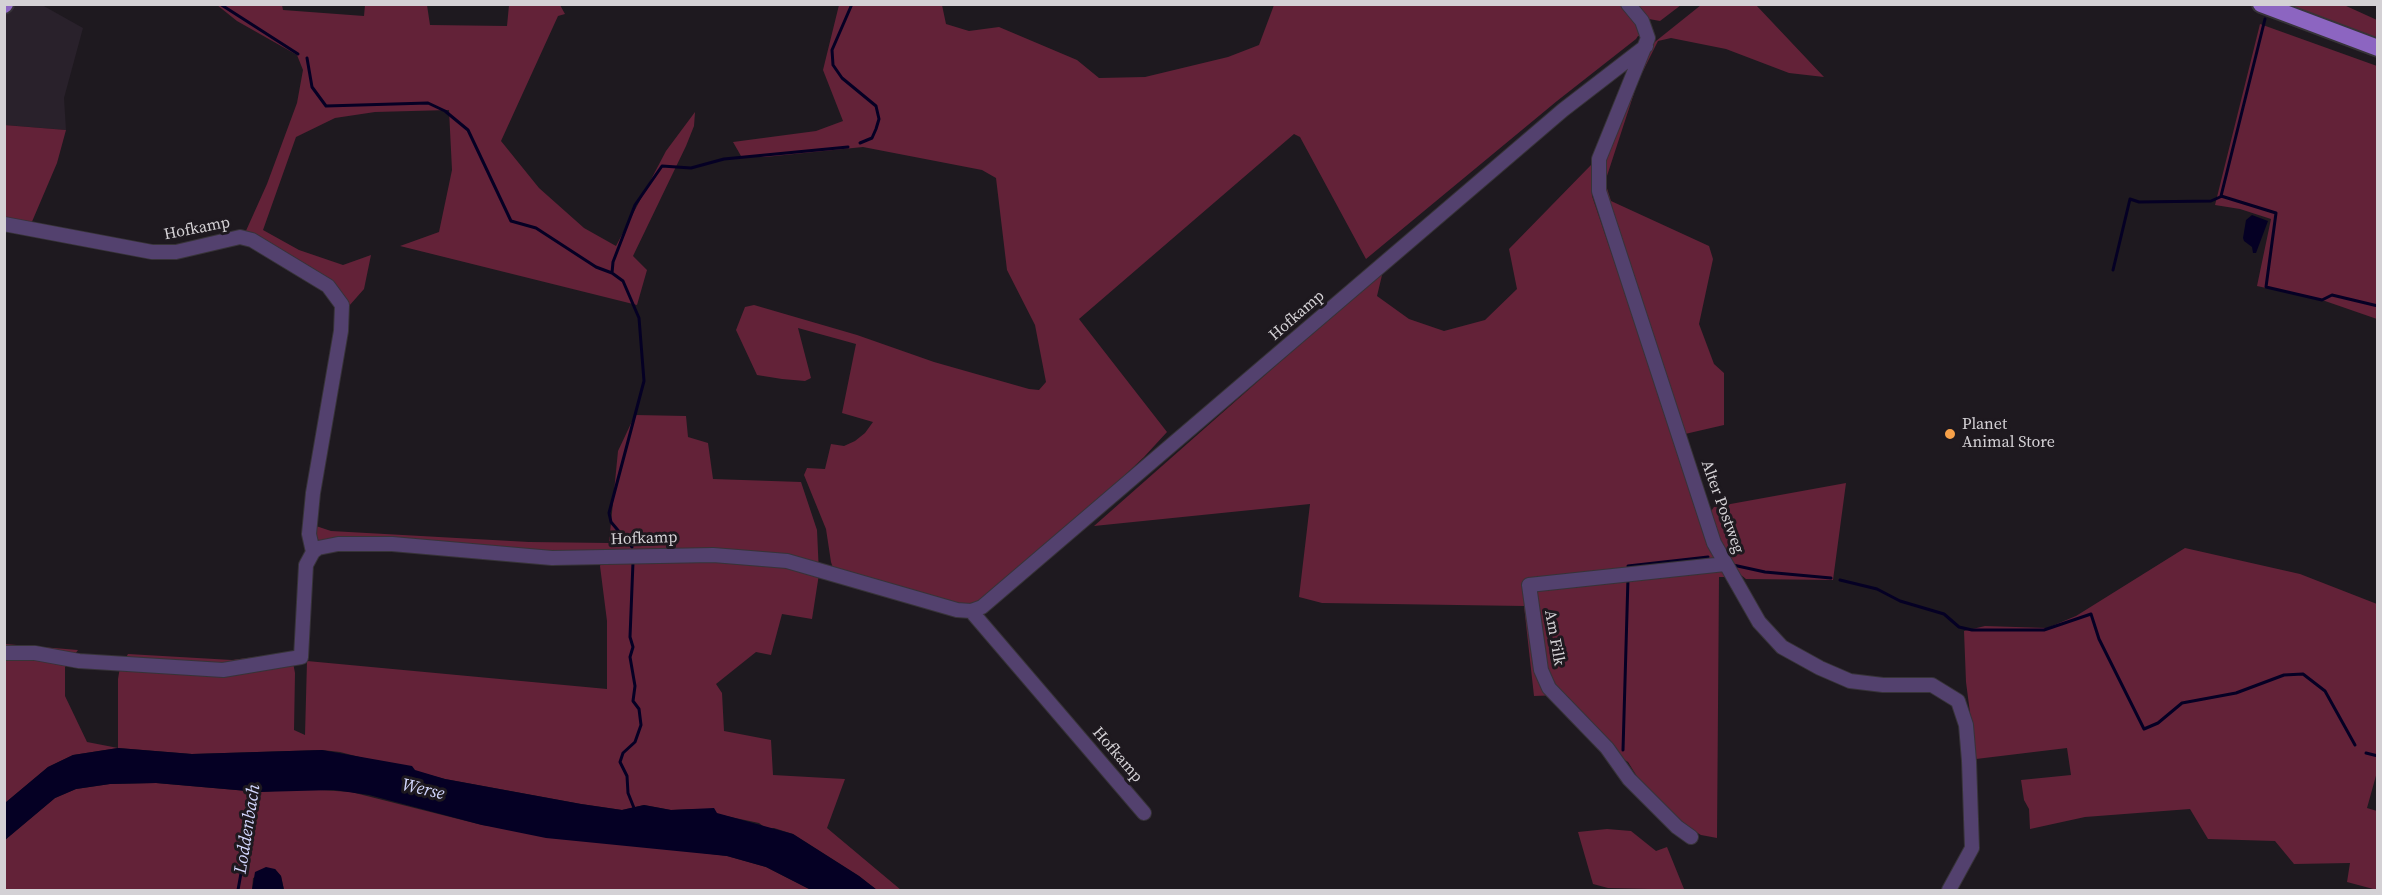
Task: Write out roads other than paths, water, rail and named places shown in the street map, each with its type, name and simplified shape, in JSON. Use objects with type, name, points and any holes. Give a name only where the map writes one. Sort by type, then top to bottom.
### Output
[{"type":"main road","points":[[2261,4],[2378,48]]},
{"type":"street","points":[[1628,4],[1642,21],[1648,38],[1646,46]]},
{"type":"street","name":"Alter Postweg","points":[[1646,46],[1599,159],[1599,191],[1714,543],[1760,622],[1782,647],[1820,669],[1850,681],[1883,685],[1932,685],[1958,701],[1966,725],[1972,848],[1949,891]]},
{"type":"street","name":"Hofkamp","points":[[312,552],[326,546],[358,543],[552,558],[654,555],[787,561],[957,610],[971,611],[982,607],[1536,133],[1646,46]]},
{"type":"street","name":"Hofkamp","points":[[4,224],[152,252],[196,249],[240,237],[252,240],[328,286],[342,305],[341,331],[313,493],[309,534],[312,552],[306,565],[303,587],[301,657],[223,670],[79,661],[35,654],[4,653]]},
{"type":"street","name":"Am Filk","points":[[1691,837],[1677,827],[1629,779],[1606,748],[1549,688],[1541,670],[1528,585],[1725,564]]},
{"type":"street","name":"Hofkamp","points":[[971,611],[1144,813]]},
{"type":"water","points":[[2252,215],[2268,221],[2256,253],[2253,253],[2252,247],[2243,238],[2246,220]]},
{"type":"water","name":"Werse","points":[[118,748],[192,754],[322,750],[412,766],[415,770],[445,779],[581,804],[622,810],[644,805],[671,810],[714,808],[717,813],[793,834],[877,890],[811,890],[766,867],[727,856],[546,838],[482,825],[369,795],[334,790],[259,792],[156,783],[110,784],[76,789],[55,798],[5,840],[5,803],[48,767],[73,755]]},
{"type":"water","points":[[266,867],[275,869],[281,876],[284,890],[252,890],[255,872]]},
{"type":"waterway","points":[[220,4],[298,54]]},
{"type":"waterway","points":[[852,4],[832,50],[833,65],[842,78],[876,106],[879,119],[876,129],[872,138],[860,143]]},
{"type":"waterway","points":[[2265,19],[2221,196],[2276,213],[2266,287],[2322,300],[2332,295],[2378,306]]},
{"type":"waterway","points":[[307,58],[312,87],[326,106],[428,103],[445,111],[468,130],[511,221],[536,228],[596,267],[612,273]]},
{"type":"waterway","points":[[632,547],[611,522],[609,513],[644,381],[639,318],[623,281],[612,273],[613,262],[635,205],[662,166],[691,168],[724,159],[848,147]]},
{"type":"waterway","points":[[2113,270],[2130,199],[2139,202],[2211,201],[2220,197]]},
{"type":"waterway","points":[[1628,566],[1708,557]]},
{"type":"waterway","points":[[633,562],[630,637],[633,647],[630,657],[635,686],[633,701],[639,709],[641,725],[635,742],[623,753],[620,762],[627,776],[628,793],[634,808]]},
{"type":"waterway","points":[[1733,565],[1765,572],[1831,578]]},
{"type":"waterway","points":[[1623,750],[1628,578]]},
{"type":"waterway","points":[[1840,580],[1877,589],[1900,601],[1944,614],[1959,627],[1972,630],[2044,630],[2091,614],[2099,639],[2144,729],[2158,723],[2182,703],[2236,693],[2284,675],[2303,674],[2325,691],[2355,745]]},
{"type":"waterway","points":[[2366,753],[2378,756]]},
{"type":"waterway","name":"Loddenbach","points":[[238,890],[256,789]]},
{"type":"place","name":"Planet Animal Store","points":[[1950,434]]}]
